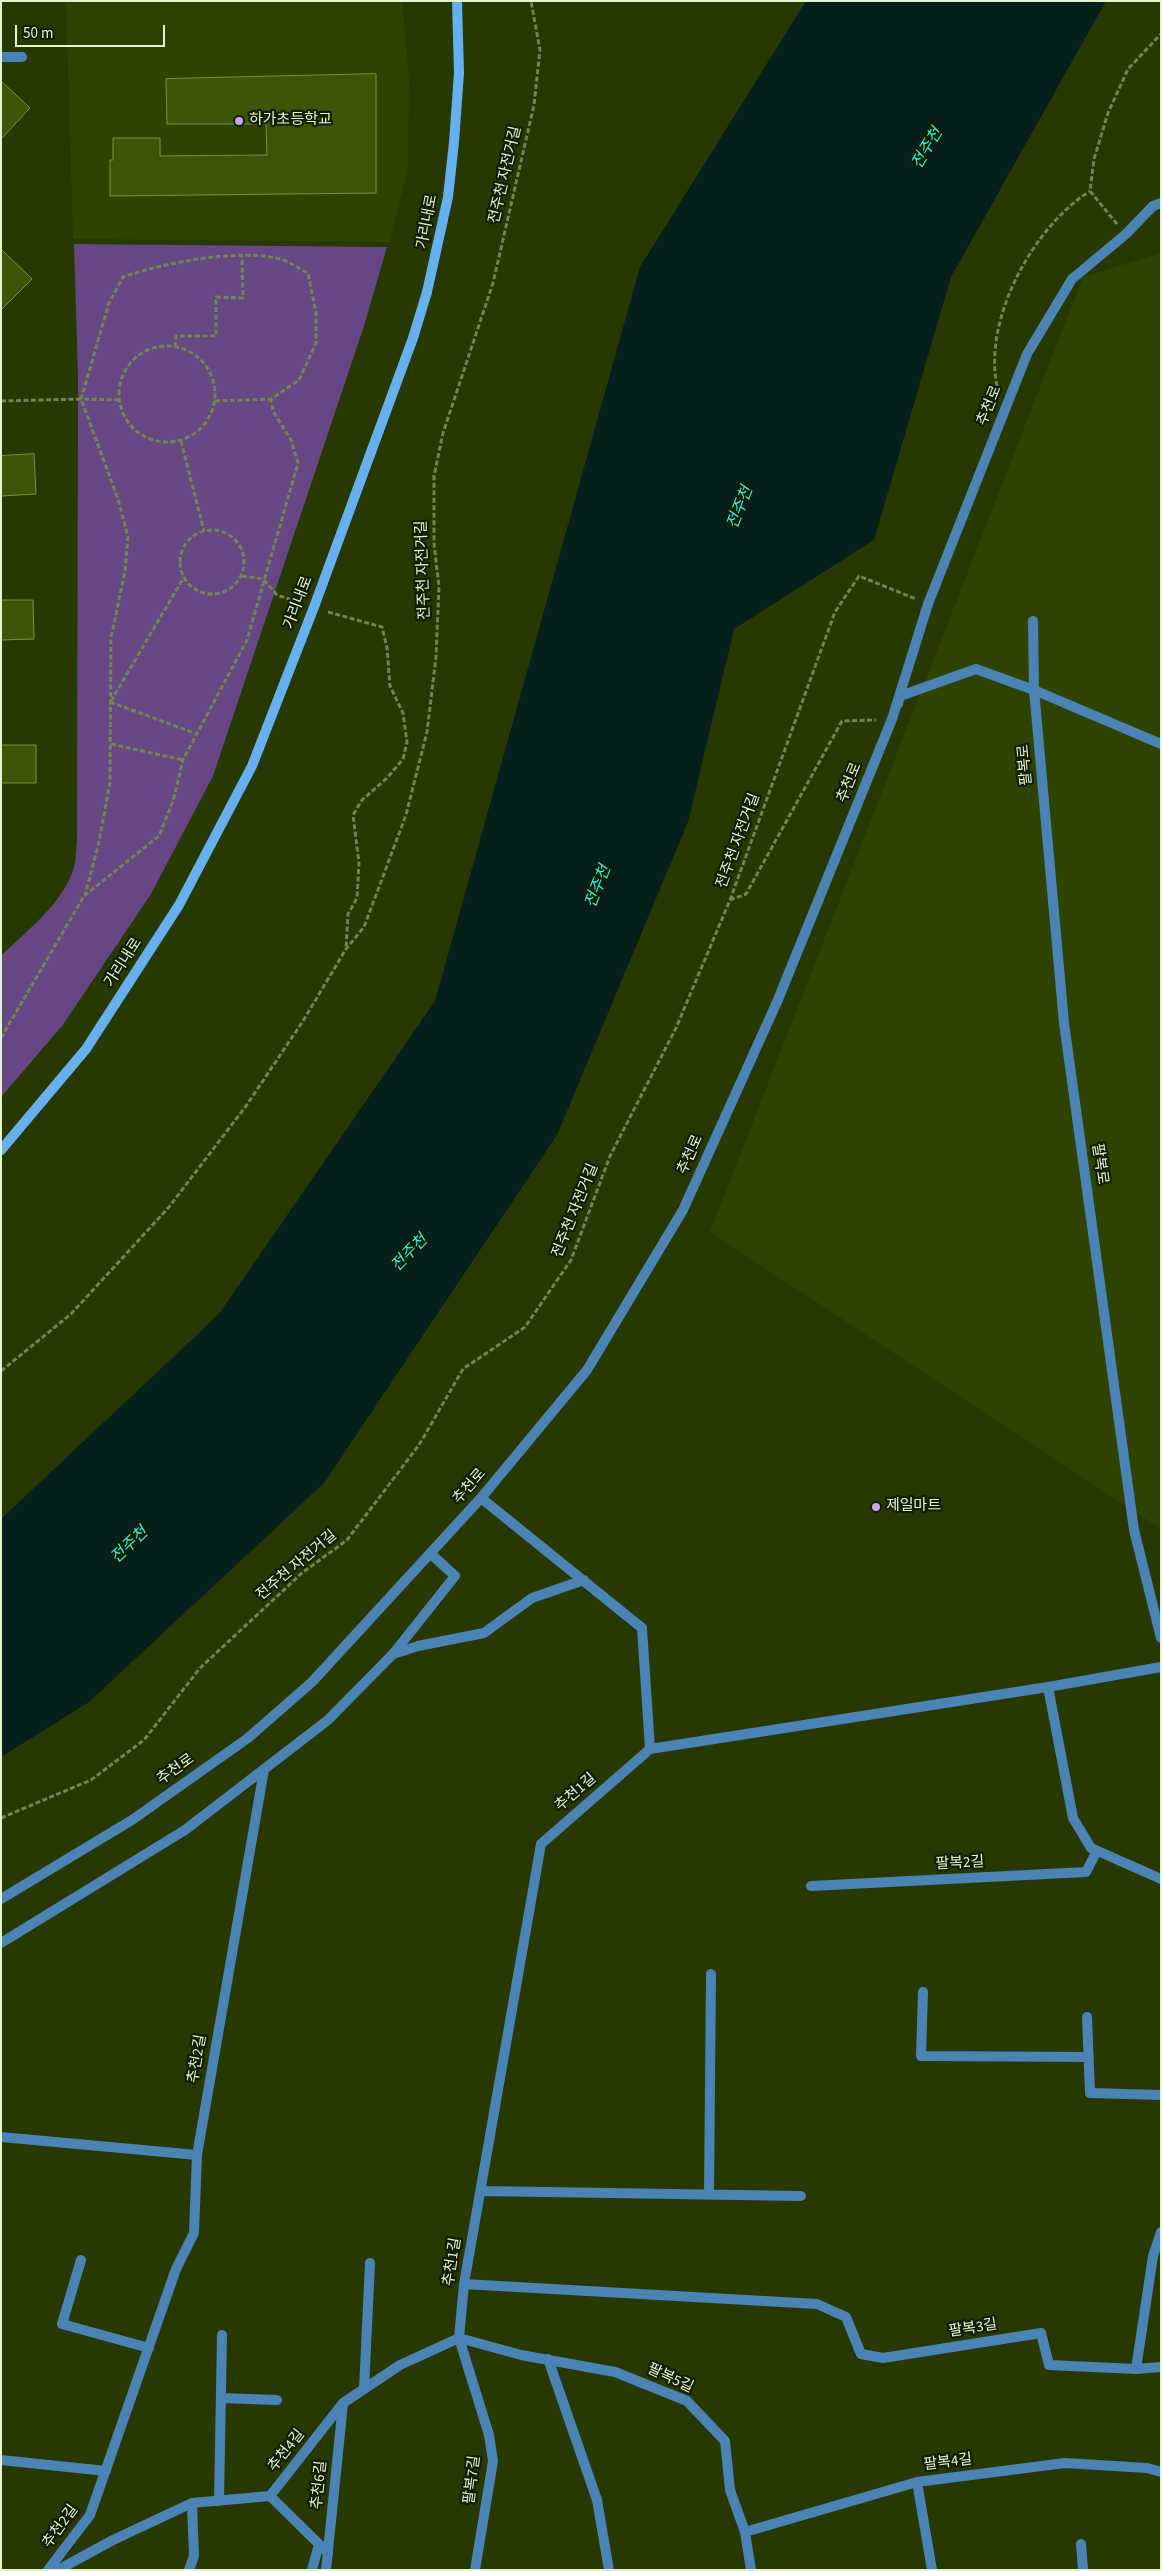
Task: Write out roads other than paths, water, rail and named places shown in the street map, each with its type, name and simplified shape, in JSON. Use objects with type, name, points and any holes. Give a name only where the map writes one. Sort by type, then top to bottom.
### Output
[{"type":"street","name":"가리내로","points":[[1,1150],[86,1048],[179,905],[252,766],[314,607],[413,338],[427,292],[448,197],[453,151],[459,73],[457,1]]},
{"type":"street","points":[[1,57],[22,57]]},
{"type":"street","name":"추천로","points":[[892,719],[928,604],[1027,354],[1072,279],[1126,234],[1153,206],[1161,203]]},
{"type":"street","points":[[1033,621],[1034,690]]},
{"type":"street","name":"추천로","points":[[1,1899],[132,1820],[248,1738],[312,1682],[481,1498],[587,1370],[683,1210],[777,1002],[900,696],[976,669],[1034,690],[1161,744]]},
{"type":"street","name":"팔복로","points":[[1034,690],[1064,1024],[1134,1530],[1161,1638]]},
{"type":"street","points":[[481,1498],[642,1628],[650,1749],[1048,1687],[1161,1667]]},
{"type":"street","points":[[1,1943],[185,1830],[328,1720],[393,1654],[455,1576],[431,1554]]},
{"type":"street","points":[[393,1654],[418,1646],[484,1634],[532,1598],[584,1580]]},
{"type":"street","points":[[1048,1687],[1072,1818],[1091,1848],[1161,1879]]},
{"type":"street","name":"추천1길","points":[[459,2338],[464,2284],[541,1844],[650,1749]]},
{"type":"street","name":"추천2길","points":[[48,2570],[90,2514],[176,2269],[194,2233],[196,2154],[264,1770]]},
{"type":"street","name":"팔복2길","points":[[811,1886],[1086,1872],[1097,1851]]},
{"type":"street","points":[[709,2194],[711,1974]]},
{"type":"street","points":[[923,1992],[922,2056],[1089,2057]]},
{"type":"street","points":[[1087,2017],[1090,2093],[1161,2095]]},
{"type":"street","points":[[1,2137],[196,2154]]},
{"type":"street","points":[[480,2191],[801,2196]]},
{"type":"street","points":[[1136,2369],[1153,2256],[1161,2232]]},
{"type":"street","points":[[81,2260],[62,2324],[149,2348]]},
{"type":"street","points":[[364,2389],[370,2263]]},
{"type":"street","name":"팔복3길","points":[[464,2284],[817,2304],[846,2317],[862,2354],[883,2358],[1041,2333],[1049,2365],[1136,2369],[1161,2367]]},
{"type":"street","points":[[218,2501],[222,2335]]},
{"type":"street","name":"추천4길","points":[[58,2570],[113,2540],[192,2504],[270,2496],[343,2403],[400,2365],[459,2338]]},
{"type":"street","name":"팔복5길","points":[[459,2338],[548,2360],[615,2372],[687,2401],[725,2440],[730,2490],[745,2532],[751,2570]]},
{"type":"street","name":"팔복7길","points":[[459,2338],[489,2435],[493,2461],[474,2570]]},
{"type":"street","points":[[548,2360],[597,2500],[609,2570]]},
{"type":"street","points":[[221,2398],[277,2400]]},
{"type":"street","name":"추천6길","points":[[326,2570],[343,2403]]},
{"type":"street","points":[[1,2460],[106,2471]]},
{"type":"street","name":"팔복4길","points":[[745,2532],[917,2482],[1066,2463],[1147,2468],[1161,2472]]},
{"type":"street","points":[[917,2482],[932,2570]]},
{"type":"street","points":[[270,2496],[328,2553]]},
{"type":"street","points":[[189,2570],[194,2556],[192,2504]]},
{"type":"street","points":[[312,2570],[319,2544]]},
{"type":"street","points":[[1081,2544],[1083,2570]]},
{"type":"water","name":"전주천","points":[[806,1],[1106,1],[951,277],[874,540],[734,629],[688,822],[557,1135],[324,1483],[89,1702],[1,1757],[1,1519],[219,1314],[435,1001],[640,267]]},
{"type":"place","name":"하가초등학교","points":[[239,121]]},
{"type":"place","name":"제일마트","points":[[876,1507]]}]
